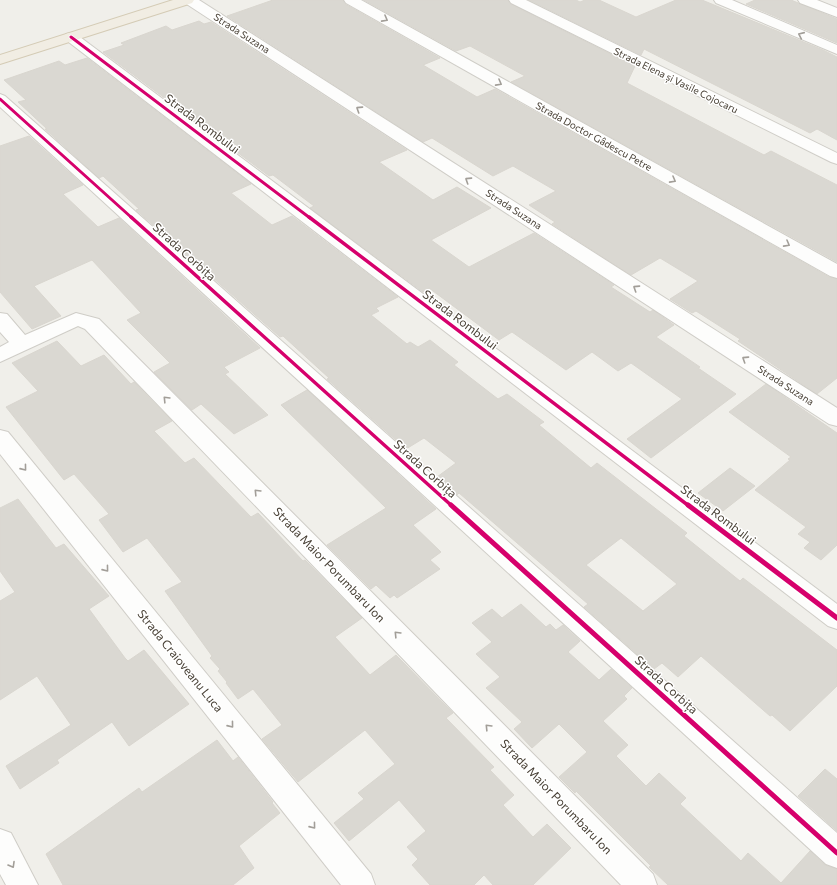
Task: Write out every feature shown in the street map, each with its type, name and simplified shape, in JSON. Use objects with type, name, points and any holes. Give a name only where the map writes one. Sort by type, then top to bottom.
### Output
[{"type":"main road","points":[[0,60],[189,0]]},
{"type":"street","name":"Strada Suzana","points":[[189,0],[837,418]]},
{"type":"street","name":"Strada Doctor Gâdescu Petre","points":[[351,0],[837,272]]},
{"type":"street","name":"Strada Elena și Vasile Cojocaru","points":[[516,0],[837,159]]},
{"type":"street","points":[[722,0],[837,50]]},
{"type":"street","points":[[805,0],[837,13]]},
{"type":"street","name":"Strada Rombului","points":[[71,37],[837,618]]},
{"type":"street","name":"Strada Corbița","points":[[0,99],[837,853]]},
{"type":"street","points":[[0,319],[22,344],[0,355]]},
{"type":"street","name":"Strada Maior Porumbaru Ion","points":[[22,344],[76,319],[92,324],[642,885]]},
{"type":"street","name":"Strada Craioveanu Luca","points":[[0,438],[360,885]]},
{"type":"street","points":[[0,844],[23,885]]},
{"type":"building","points":[[273,0],[343,0],[345,4],[440,58],[423,65],[477,97],[495,89],[829,277],[837,279],[837,378],[817,394],[738,341],[740,339],[696,311],[692,313],[670,299],[698,281],[660,258],[631,275],[552,224],[555,222],[529,205],[556,191],[513,166],[493,176],[432,138],[423,142],[227,16]]},
{"type":"building","points":[[364,0],[508,0],[510,4],[635,66],[627,83],[764,155],[771,151],[837,185],[837,262],[511,82],[525,76],[470,46],[456,51]]},
{"type":"building","points":[[529,0],[576,0],[580,2],[585,0],[599,0],[636,17],[676,0],[702,0],[823,50],[837,57],[837,140],[817,129],[810,133],[644,49],[641,55]]},
{"type":"building","points":[[755,0],[791,0],[837,19],[837,43],[746,4]]},
{"type":"building","points":[[199,21],[204,24],[211,22],[407,150],[379,162],[433,200],[457,187],[491,208],[431,240],[469,267],[534,233],[614,285],[611,287],[650,312],[653,310],[674,325],[656,337],[736,394],[651,458],[627,439],[682,399],[631,363],[618,371],[592,352],[566,370],[512,332],[499,340],[429,288],[423,292],[310,208],[314,206],[273,175],[269,176],[103,52],[124,45],[121,43],[166,26],[172,30]]},
{"type":"building","points":[[87,58],[251,184],[231,193],[272,225],[292,216],[398,297],[376,308],[379,311],[371,315],[407,344],[410,342],[418,347],[430,340],[458,362],[454,365],[498,399],[507,394],[544,422],[539,425],[591,468],[597,463],[687,533],[684,536],[740,581],[743,578],[837,650],[837,686],[790,731],[772,715],[770,716],[701,656],[678,677],[662,663],[654,669],[584,607],[588,604],[459,493],[457,495],[437,477],[456,463],[424,438],[406,449],[327,379],[329,378],[283,336],[280,337],[136,210],[139,209],[103,176],[99,178],[45,129],[47,129],[18,102],[26,100],[4,80],[59,61],[65,65]],"holes":[[[621,538],[677,584],[643,611],[586,565]]]},
{"type":"building","points":[[29,136],[83,185],[63,194],[98,227],[119,218],[260,348],[224,367],[229,372],[225,374],[268,415],[234,434],[201,404],[192,410],[154,372],[170,363],[127,320],[141,313],[92,260],[34,286],[61,316],[32,329],[0,292],[0,146]]},
{"type":"building","points":[[57,341],[81,366],[104,355],[131,384],[134,382],[172,421],[154,431],[185,463],[194,458],[251,517],[258,513],[303,561],[305,560],[362,618],[335,637],[370,675],[396,655],[453,713],[446,718],[494,767],[490,770],[514,795],[503,805],[533,837],[547,824],[571,848],[533,885],[493,885],[484,875],[474,885],[430,885],[412,865],[418,859],[407,847],[426,831],[399,800],[349,841],[334,823],[364,799],[358,793],[395,764],[365,730],[298,782],[262,739],[282,725],[253,689],[238,699],[226,683],[227,682],[218,671],[220,669],[210,658],[212,656],[165,591],[182,582],[147,538],[123,552],[99,520],[109,514],[74,474],[64,480],[6,407],[38,391],[12,363]]},
{"type":"building","points":[[766,384],[837,433],[837,545],[821,560],[804,548],[810,542],[798,534],[806,527],[755,490],[790,460],[788,459],[791,457],[729,412]]},
{"type":"building","points":[[307,390],[436,509],[413,525],[441,552],[430,560],[440,569],[397,598],[394,595],[390,598],[376,585],[371,589],[327,545],[386,508],[281,405]]},
{"type":"building","points":[[730,468],[755,486],[723,511],[698,493]]},
{"type":"building","points":[[18,499],[56,548],[64,544],[109,596],[89,609],[125,658],[128,661],[144,650],[189,704],[129,746],[112,722],[57,760],[59,763],[20,789],[6,766],[71,725],[37,676],[0,700],[0,601],[15,592],[0,571],[0,508]]},
{"type":"building","points":[[521,604],[546,627],[550,624],[556,630],[563,625],[580,641],[568,652],[599,680],[611,669],[632,688],[624,696],[627,699],[603,721],[628,745],[616,756],[646,786],[659,773],[686,798],[680,804],[741,861],[748,853],[781,883],[810,851],[825,865],[837,869],[837,885],[668,885],[576,791],[575,793],[559,777],[587,752],[559,724],[532,748],[514,729],[522,722],[486,688],[500,677],[476,654],[492,642],[472,623],[492,609],[502,618]]},
{"type":"building","points":[[217,740],[233,761],[238,757],[280,813],[239,846],[254,868],[233,885],[63,885],[46,854],[139,788],[142,792]]},
{"type":"building","points":[[825,769],[837,779],[837,831],[798,796]]},
{"type":"cycle path","points":[[71,37],[837,618]]},
{"type":"cycle path","points":[[0,99],[837,853]]}]
